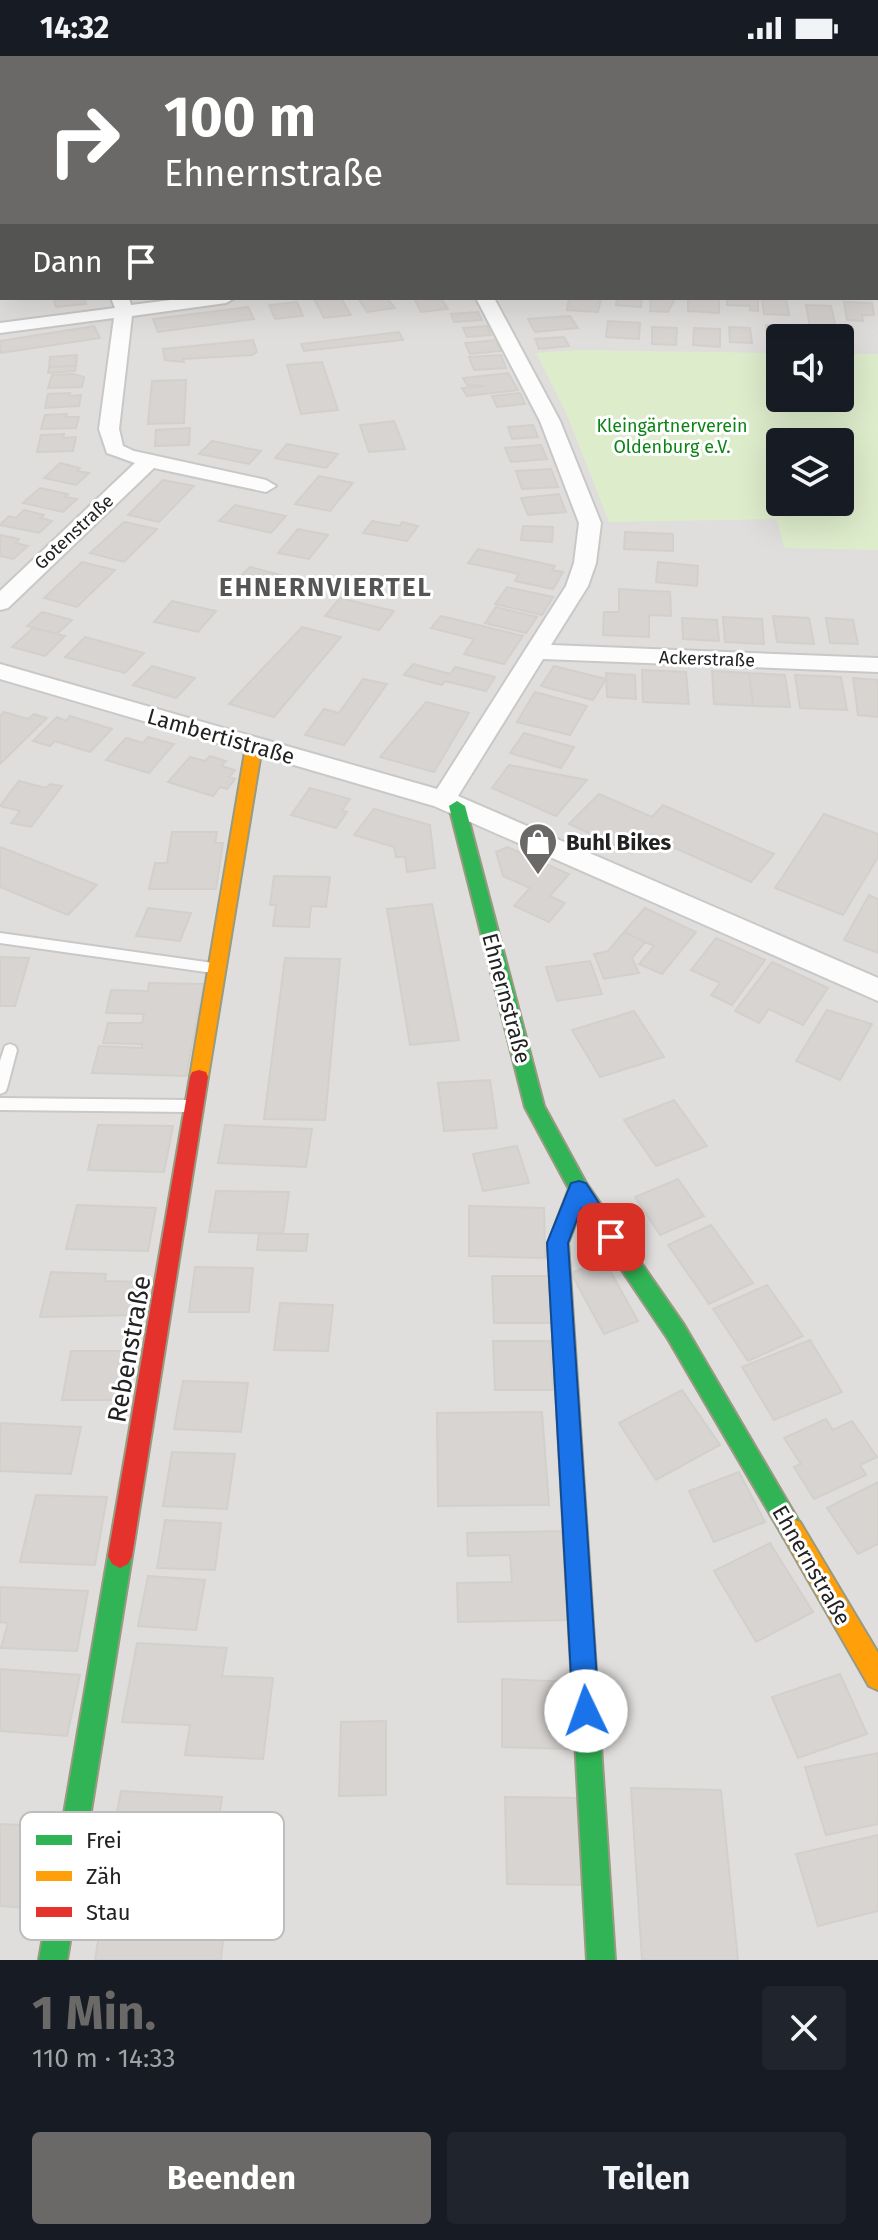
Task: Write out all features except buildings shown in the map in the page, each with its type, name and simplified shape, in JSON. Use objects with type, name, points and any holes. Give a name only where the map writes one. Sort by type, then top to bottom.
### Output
[{"type":"street","points":[[0,328],[122,304],[191,300]]},
{"type":"street","points":[[450,803],[577,586],[585,563],[590,523],[550,421],[486,300]]},
{"type":"street","points":[[122,304],[110,440],[114,449],[149,461],[266,486]]},
{"type":"street","name":"Gotenstraße","points":[[0,603],[149,461]]},
{"type":"street","name":"Ackerstraße","points":[[537,652],[878,665]]},
{"type":"street","name":"Lambertistraße","points":[[0,671],[450,803],[878,990]]},
{"type":"street","name":"Rebenstraße","points":[[78,1812],[197,1107],[254,746]]},
{"type":"street","name":"Ehnernstraße","points":[[450,803],[535,1107],[579,1189],[676,1332],[878,1677]]},
{"type":"street","points":[[579,1189],[558,1243],[601,1960]]},
{"type":"street","name":"Rebenstraße","points":[[53,1960],[56,1940]]},
{"type":"lane","points":[[0,938],[217,969]]},
{"type":"lane","points":[[0,1088],[10,1050]]},
{"type":"lane","points":[[0,1104],[197,1107]]},
{"type":"shaded area","points":[[0,300],[878,300],[878,1960],[0,1960]]},
{"type":"green space","name":"Kleingärtnerverein Oldenburg e.V.","points":[[578,350],[766,353],[766,412],[854,412],[854,354],[878,354],[878,550],[784,548],[777,519],[609,522],[567,415],[536,353]]},
{"type":"traffic: fast","points":[[457,806],[535,1107],[579,1189],[676,1332],[792,1530]]},
{"type":"traffic: fast","points":[[579,1189],[558,1243],[601,1960]]},
{"type":"traffic: fast","points":[[78,1812],[120,1556]]},
{"type":"traffic: fast","points":[[53,1960],[56,1940]]},
{"type":"traffic: slow","points":[[199,1077],[254,746]]},
{"type":"traffic: slow","points":[[792,1530],[878,1677]]},
{"type":"traffic: jam","points":[[120,1556],[199,1077]]},
{"type":"place","name":"Buhl Bikes","points":[[538,876]]},
{"type":"district","name":"EHNERNVIERTEL","points":[[326,587]]},
{"type":"route","points":[[586,1711],[558,1243],[579,1189],[611,1237]]}]
